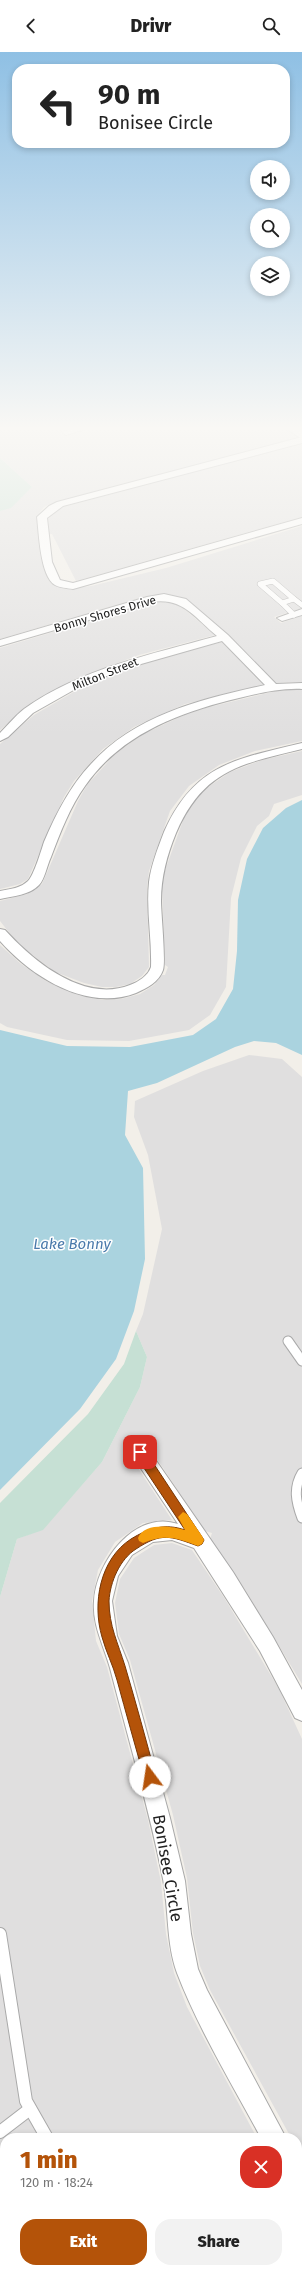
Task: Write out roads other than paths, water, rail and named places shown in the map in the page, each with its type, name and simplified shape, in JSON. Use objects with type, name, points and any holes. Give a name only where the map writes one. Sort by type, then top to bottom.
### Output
[{"type":"street","points":[[43,529],[47,559],[54,578],[63,584],[73,586],[275,529]]},
{"type":"street","name":"Bonny Shores Drive","points":[[0,643],[150,599],[164,597],[182,601],[224,637],[273,687]]},
{"type":"street","points":[[282,618],[298,613]]},
{"type":"street","name":"Milton Street","points":[[0,738],[28,712],[79,683],[143,658],[224,637]]},
{"type":"street","points":[[0,895],[24,889],[35,882],[71,799],[81,783],[109,752],[138,731],[189,708],[273,687],[302,686]]},
{"type":"street","points":[[0,933],[13,949],[51,977],[102,994],[118,993],[135,989],[149,980],[157,969],[154,887],[156,872],[178,813],[185,801],[195,789],[225,769],[258,756],[302,746]]},
{"type":"street","points":[[140,1452],[235,1593],[289,1684],[302,1711]]},
{"type":"street","name":"Bonisee Circle","points":[[198,1540],[172,1531],[150,1534],[125,1549],[109,1574],[103,1601],[107,1636],[118,1663],[160,1818],[174,1881],[180,1934],[187,1970],[198,1998],[271,2133]]},
{"type":"lane","points":[[298,613],[282,603],[260,584],[273,580],[302,605]]},
{"type":"lane","points":[[282,603],[294,599]]},
{"type":"lane","points":[[288,1341],[302,1361]]},
{"type":"lane","points":[[302,1473],[298,1479],[295,1494],[302,1518]]},
{"type":"lane","points":[[0,1934],[26,2101],[44,2133]]},
{"type":"lane","points":[[0,2132],[30,2109]]},
{"type":"water","name":"Lake Bonny","points":[[302,800],[302,1055],[276,1043],[254,1041],[235,1047],[157,1083],[128,1091],[125,1135],[143,1168],[145,1259],[134,1311],[116,1359],[80,1409],[0,1490],[0,1030],[67,1046],[130,1047],[193,1035],[216,1019],[233,989],[237,951],[238,900],[247,859],[263,828],[286,808]]}]
